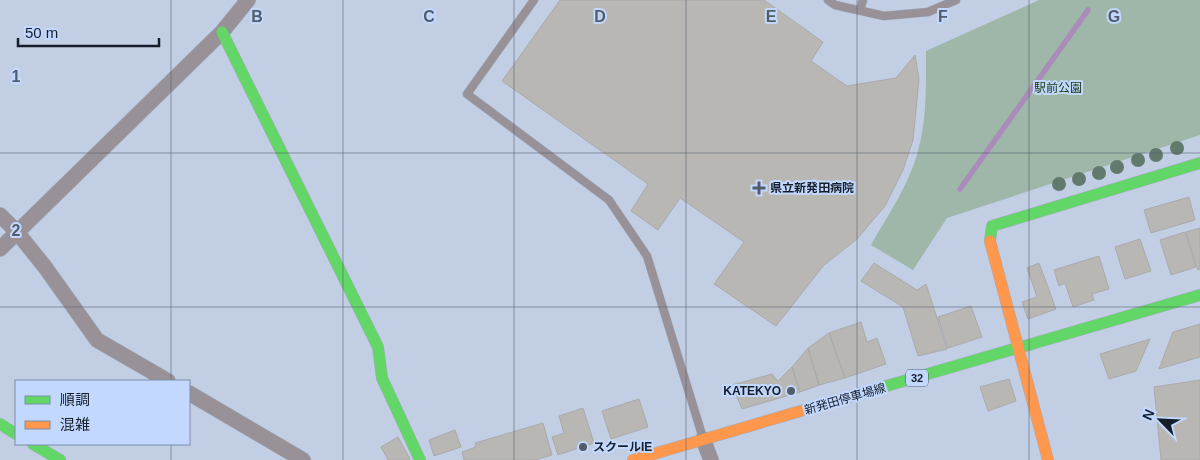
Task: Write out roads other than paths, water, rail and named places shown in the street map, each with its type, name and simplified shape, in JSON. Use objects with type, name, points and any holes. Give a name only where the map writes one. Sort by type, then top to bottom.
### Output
[{"type":"main road","points":[[222,32],[378,347],[382,378],[420,460]]},
{"type":"main road","points":[[1048,460],[988,238],[992,226],[1200,163]]},
{"type":"main road","name":"新発田停車場線","points":[[633,460],[1017,350],[1200,295]]},
{"type":"main road","points":[[0,424],[15,433]]},
{"type":"main road","points":[[35,445],[60,460]]},
{"type":"street","points":[[0,249],[16,230],[222,32],[248,0]]},
{"type":"street","points":[[0,215],[16,230],[97,340],[166,380]]},
{"type":"street","points":[[190,394],[303,460]]},
{"type":"street","points":[[703,440],[711,460]]},
{"type":"lane","points":[[534,0],[467,94],[609,200],[647,256],[703,440]]},
{"type":"lane","points":[[828,0],[835,5],[884,16],[928,12],[956,0]]},
{"type":"lane","points":[[860,10],[863,0]]},
{"type":"waterway","points":[[960,189],[1088,10]]},
{"type":"place","name":"県立新発田病院","points":[[759,188]]},
{"type":"place","name":"KATEKYO","points":[[791,391]]},
{"type":"place","name":"スクールIE","points":[[583,447]]},
{"type":"park label","name":"駅前公園","points":[[1058,88]]}]
